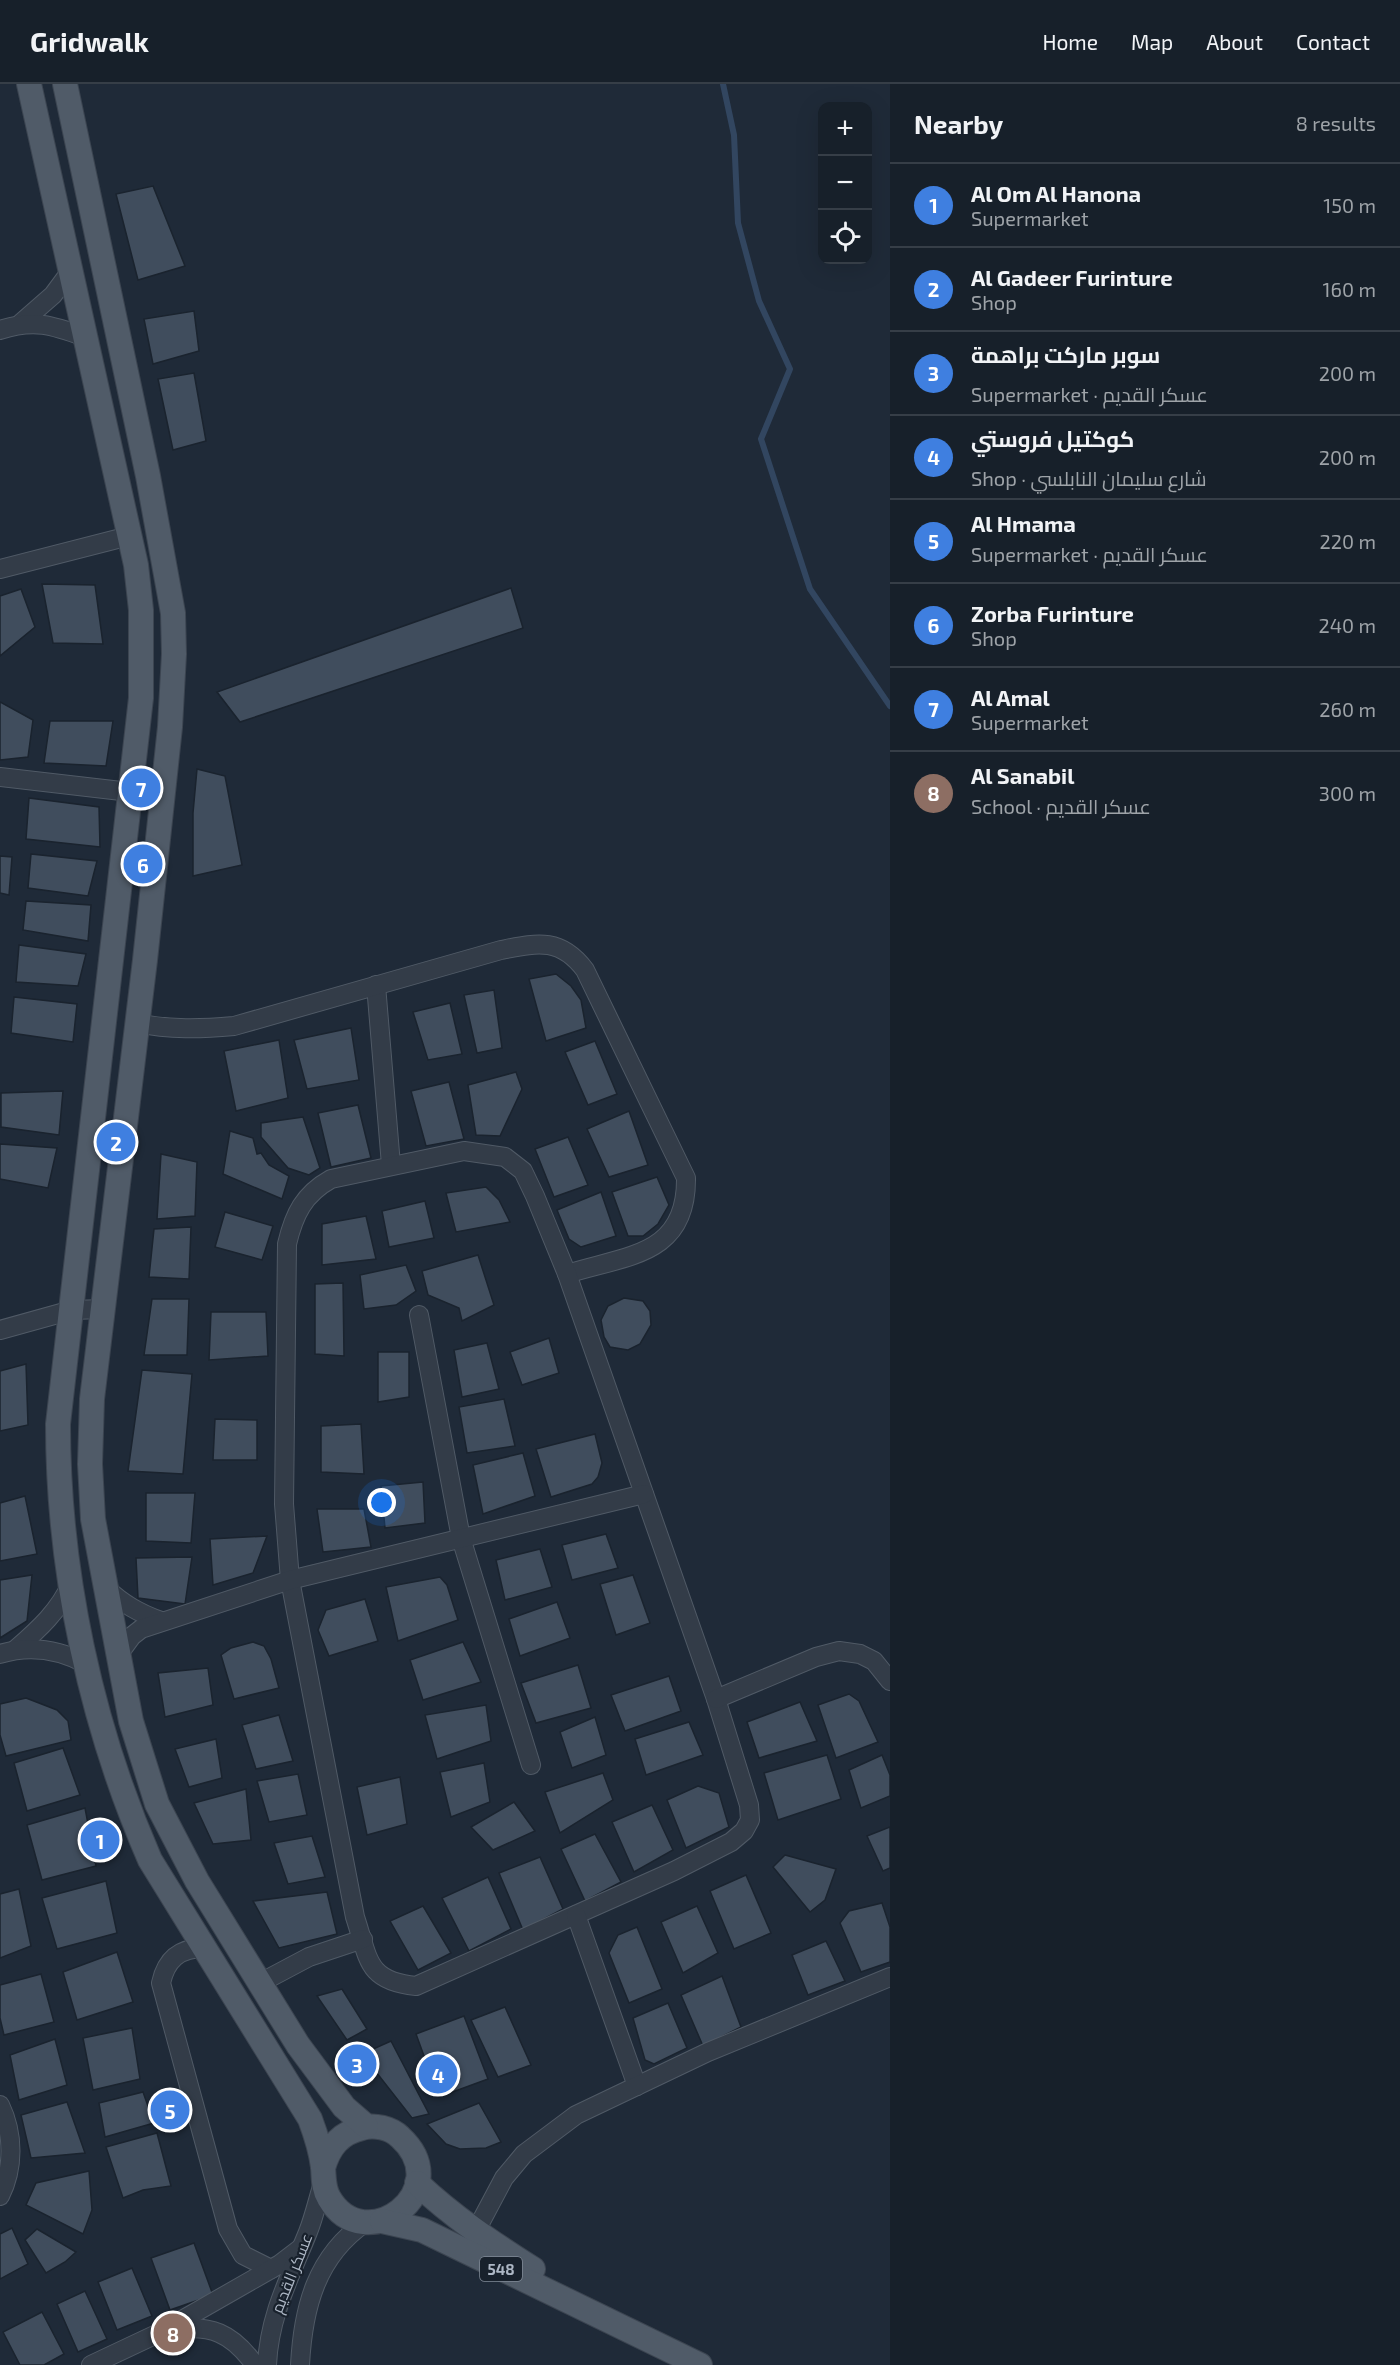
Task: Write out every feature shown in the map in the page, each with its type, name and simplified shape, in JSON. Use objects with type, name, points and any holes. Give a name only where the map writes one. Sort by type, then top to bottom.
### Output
[{"type":"main road","points":[[30,84],[129,536],[141,610],[141,698],[58,1424],[58,1480],[72,1582],[86,1664],[109,1754],[131,1818],[150,1860],[310,2119],[318,2141],[323,2175],[329,2198],[338,2210],[351,2218],[374,2222],[396,2215],[408,2205],[419,2175],[416,2159],[409,2145],[397,2134],[382,2127],[366,2126],[350,2131],[337,2140],[327,2153],[323,2175]]},
{"type":"main road","points":[[65,84],[148,476],[173,613],[174,654],[170,727],[92,1398],[90,1464],[93,1519],[131,1722],[157,1804],[196,1881],[260,1983],[326,2084],[344,2107],[366,2126]]},
{"type":"main road","name":"548","points":[[417,2183],[444,2208],[470,2242]]},
{"type":"main road","name":"548","points":[[374,2222],[422,2230],[470,2242],[618,2324],[700,2365]]},
{"type":"street","points":[[21,323],[53,295],[70,272]]},
{"type":"street","points":[[0,330],[21,323],[47,324],[85,337]]},
{"type":"street","points":[[0,569],[129,536]]},
{"type":"street","points":[[0,777],[130,792]]},
{"type":"street","points":[[137,1023],[162,1028],[197,1029],[234,1026],[501,950],[534,944],[557,946],[573,954],[585,970],[686,1178],[686,1199],[681,1216],[671,1234],[657,1246],[567,1274]]},
{"type":"street","points":[[376,985],[391,1165]]},
{"type":"street","points":[[464,1151],[505,1157],[523,1171],[567,1274],[716,1699],[748,1805],[750,1820],[744,1831],[731,1842],[674,1871],[416,1986],[394,1984],[382,1978],[371,1964],[355,1917],[290,1580],[284,1504],[287,1244],[293,1219],[315,1188],[331,1179],[464,1151]]},
{"type":"street","points":[[0,1330],[72,1310],[103,1309]]},
{"type":"street","points":[[419,1315],[461,1538],[531,1765]]},
{"type":"street","points":[[118,1655],[132,1636],[141,1629],[290,1580],[644,1494]]},
{"type":"street","points":[[8,1652],[52,1615],[63,1602],[72,1582]]},
{"type":"street","points":[[106,1588],[130,1608],[161,1621]]},
{"type":"street","points":[[8,1652],[49,1650],[68,1654],[86,1664]]},
{"type":"street","points":[[716,1699],[816,1657],[839,1651],[860,1654],[874,1661],[890,1681]]},
{"type":"street","points":[[576,1915],[637,2086]]},
{"type":"street","points":[[260,1983],[309,1957],[363,1939]]},
{"type":"street","points":[[204,1948],[190,1948],[171,1959],[164,1970],[161,1983],[228,2229],[243,2255],[271,2269]]},
{"type":"street","points":[[470,2242],[504,2178],[524,2154],[576,2115],[708,2052],[890,1977]]},
{"type":"street","points":[[0,2105],[8,2127],[10,2151],[8,2174],[0,2196]]},
{"type":"street","name":"عسكر القديم","points":[[267,2365],[268,2340],[276,2309],[301,2248],[323,2175]]},
{"type":"street","name":"عسكر القديم","points":[[300,2365],[302,2328],[310,2295],[339,2243],[374,2222]]},
{"type":"street","points":[[91,2365],[161,2332],[271,2269],[301,2248]]},
{"type":"street","points":[[161,2332],[190,2327],[206,2328],[221,2333],[247,2353],[255,2365]]},
{"type":"building","points":[[153,186],[185,266],[138,280],[116,194]]},
{"type":"building","points":[[194,311],[199,351],[153,364],[144,319]]},
{"type":"building","points":[[194,373],[206,441],[173,450],[158,379]]},
{"type":"building","points":[[42,584],[95,585],[103,644],[53,643]]},
{"type":"building","points":[[511,588],[523,628],[240,722],[217,692]]},
{"type":"building","points":[[21,589],[35,627],[0,656],[0,596]]},
{"type":"building","points":[[0,702],[33,720],[28,757],[0,760]]},
{"type":"building","points":[[50,721],[113,721],[106,766],[44,763]]},
{"type":"building","points":[[197,769],[225,776],[242,865],[193,876],[193,813]]},
{"type":"building","points":[[29,798],[99,807],[100,847],[26,839]]},
{"type":"building","points":[[31,854],[97,861],[88,896],[28,888]]},
{"type":"building","points":[[0,856],[12,857],[9,895],[0,893]]},
{"type":"building","points":[[26,901],[91,905],[88,941],[23,930]]},
{"type":"building","points":[[19,945],[86,954],[78,986],[16,982]]},
{"type":"building","points":[[556,974],[571,986],[581,1000],[586,1028],[546,1041],[529,979]]},
{"type":"building","points":[[494,990],[502,1048],[477,1053],[464,995]]},
{"type":"building","points":[[14,997],[77,1004],[73,1042],[11,1033]]},
{"type":"building","points":[[450,1003],[462,1054],[428,1060],[413,1012]]},
{"type":"building","points":[[351,1028],[359,1080],[307,1089],[294,1040]]},
{"type":"building","points":[[279,1040],[288,1098],[236,1111],[224,1051]]},
{"type":"building","points":[[595,1041],[617,1094],[588,1105],[565,1052]]},
{"type":"building","points":[[516,1072],[522,1089],[500,1136],[476,1135],[468,1085]]},
{"type":"building","points":[[449,1082],[464,1139],[426,1146],[411,1091]]},
{"type":"building","points":[[63,1091],[59,1135],[1,1127],[1,1093]]},
{"type":"building","points":[[358,1105],[371,1158],[331,1167],[318,1113]]},
{"type":"building","points":[[629,1111],[648,1165],[609,1177],[587,1129]]},
{"type":"building","points":[[303,1117],[320,1168],[309,1175],[288,1168],[261,1137],[261,1123]]},
{"type":"building","points":[[230,1131],[253,1138],[257,1154],[261,1153],[269,1165],[289,1176],[282,1199],[223,1174]]},
{"type":"building","points":[[568,1137],[588,1185],[554,1197],[535,1149]]},
{"type":"building","points":[[0,1144],[57,1148],[48,1188],[0,1179]]},
{"type":"building","points":[[161,1154],[197,1162],[195,1216],[157,1219]]},
{"type":"building","points":[[657,1177],[669,1205],[658,1224],[643,1236],[628,1236],[612,1192]]},
{"type":"building","points":[[486,1187],[499,1200],[510,1222],[456,1232],[446,1193]]},
{"type":"building","points":[[601,1192],[616,1236],[581,1247],[569,1239],[557,1210]]},
{"type":"building","points":[[425,1201],[434,1238],[389,1247],[382,1211]]},
{"type":"building","points":[[225,1212],[273,1226],[262,1260],[215,1247]]},
{"type":"building","points":[[366,1216],[376,1259],[322,1265],[322,1224]]},
{"type":"building","points":[[191,1227],[189,1279],[149,1277],[154,1229]]},
{"type":"building","points":[[478,1255],[494,1305],[462,1321],[459,1308],[428,1295],[422,1271]]},
{"type":"building","points":[[406,1265],[416,1291],[396,1305],[364,1309],[360,1275]]},
{"type":"building","points":[[343,1283],[344,1356],[315,1354],[315,1284]]},
{"type":"building","points":[[624,1298],[643,1301],[650,1311],[651,1325],[640,1344],[628,1350],[610,1347],[604,1337],[601,1320],[608,1306]]},
{"type":"building","points":[[152,1299],[189,1299],[187,1355],[144,1355]]},
{"type":"building","points":[[211,1312],[266,1312],[268,1356],[209,1360]]},
{"type":"building","points":[[549,1338],[559,1373],[522,1385],[510,1352]]},
{"type":"building","points":[[487,1343],[499,1389],[462,1397],[454,1350]]},
{"type":"building","points":[[378,1352],[409,1352],[409,1397],[378,1402]]},
{"type":"building","points":[[26,1364],[28,1425],[0,1431],[0,1371]]},
{"type":"building","points":[[142,1370],[192,1374],[183,1474],[128,1471]]},
{"type":"building","points":[[504,1399],[515,1446],[467,1453],[459,1407]]},
{"type":"building","points":[[215,1419],[257,1420],[257,1460],[213,1460]]},
{"type":"building","points":[[361,1424],[364,1474],[321,1472],[321,1426]]},
{"type":"building","points":[[595,1434],[602,1463],[598,1477],[592,1484],[551,1497],[536,1449]]},
{"type":"building","points":[[523,1453],[535,1496],[483,1514],[473,1465]]},
{"type":"building","points":[[423,1482],[425,1523],[385,1528],[381,1486]]},
{"type":"building","points":[[146,1493],[195,1493],[191,1543],[146,1541]]},
{"type":"building","points":[[25,1496],[37,1554],[0,1561],[0,1503]]},
{"type":"building","points":[[317,1509],[364,1509],[371,1547],[323,1552]]},
{"type":"building","points":[[606,1534],[618,1568],[572,1580],[562,1545]]},
{"type":"building","points":[[267,1536],[253,1573],[213,1585],[210,1539]]},
{"type":"building","points":[[540,1549],[552,1587],[505,1600],[496,1560]]},
{"type":"building","points":[[192,1557],[185,1604],[138,1598],[136,1558]]},
{"type":"building","points":[[32,1575],[27,1621],[0,1638],[0,1580]]},
{"type":"building","points":[[633,1575],[650,1623],[616,1635],[600,1584]]},
{"type":"building","points":[[440,1577],[447,1585],[458,1620],[398,1641],[386,1587]]},
{"type":"building","points":[[365,1599],[378,1641],[329,1656],[318,1630],[326,1610]]},
{"type":"building","points":[[557,1602],[570,1638],[520,1656],[509,1619]]},
{"type":"building","points":[[253,1642],[264,1646],[271,1659],[279,1688],[234,1699],[221,1655],[231,1648]]},
{"type":"building","points":[[463,1642],[481,1682],[423,1700],[410,1660]]},
{"type":"building","points":[[578,1665],[591,1708],[536,1723],[521,1683]]},
{"type":"building","points":[[208,1668],[213,1705],[165,1717],[158,1673]]},
{"type":"building","points":[[669,1676],[681,1711],[625,1731],[611,1695]]},
{"type":"building","points":[[849,1694],[859,1701],[878,1742],[836,1758],[818,1705]]},
{"type":"building","points":[[26,1698],[57,1710],[68,1721],[71,1740],[6,1756],[0,1735],[0,1704]]},
{"type":"building","points":[[800,1702],[817,1741],[759,1758],[747,1722]]},
{"type":"building","points":[[486,1705],[491,1741],[437,1759],[425,1715]]},
{"type":"building","points":[[279,1715],[293,1761],[256,1769],[242,1725]]},
{"type":"building","points":[[595,1717],[606,1755],[572,1768],[560,1732]]},
{"type":"building","points":[[689,1722],[703,1755],[646,1775],[635,1739]]},
{"type":"building","points":[[216,1739],[222,1778],[189,1787],[175,1749]]},
{"type":"building","points":[[63,1748],[80,1795],[27,1811],[14,1763]]},
{"type":"building","points":[[827,1755],[841,1799],[778,1820],[764,1773]]},
{"type":"building","points":[[882,1755],[890,1775],[890,1796],[861,1808],[849,1770]]},
{"type":"building","points":[[484,1763],[490,1802],[451,1817],[440,1772]]},
{"type":"building","points":[[603,1773],[613,1800],[560,1833],[545,1792]]},
{"type":"building","points":[[298,1774],[307,1815],[269,1822],[257,1781]]},
{"type":"building","points":[[400,1777],[407,1824],[367,1835],[357,1787]]},
{"type":"building","points":[[698,1786],[719,1793],[729,1827],[686,1848],[667,1800]]},
{"type":"building","points":[[246,1789],[251,1840],[213,1844],[194,1803]]},
{"type":"building","points":[[514,1802],[535,1831],[493,1850],[471,1827]]},
{"type":"building","points":[[652,1805],[673,1850],[634,1872],[612,1822]]},
{"type":"building","points":[[85,1808],[96,1866],[42,1880],[27,1825]]},
{"type":"building","points":[[890,1827],[890,1868],[883,1871],[867,1836]]},
{"type":"building","points":[[595,1834],[621,1882],[585,1901],[561,1849]]},
{"type":"building","points":[[312,1836],[325,1877],[288,1884],[274,1843]]},
{"type":"building","points":[[785,1855],[836,1869],[825,1900],[810,1912],[773,1867]]},
{"type":"building","points":[[540,1857],[563,1909],[523,1930],[499,1873]]},
{"type":"building","points":[[746,1875],[771,1933],[734,1949],[710,1891]]},
{"type":"building","points":[[488,1877],[511,1929],[469,1951],[442,1898]]},
{"type":"building","points":[[106,1881],[117,1933],[57,1949],[42,1898]]},
{"type":"building","points":[[19,1889],[31,1946],[0,1958],[0,1894]]},
{"type":"building","points":[[327,1892],[337,1934],[279,1948],[253,1901]]},
{"type":"building","points":[[882,1903],[890,1927],[890,1962],[861,1972],[840,1923],[849,1911]]},
{"type":"building","points":[[423,1906],[451,1953],[418,1970],[390,1921]]},
{"type":"building","points":[[697,1906],[718,1953],[683,1973],[661,1922]]},
{"type":"building","points":[[637,1927],[662,1989],[629,2003],[609,1953],[618,1935]]},
{"type":"building","points":[[826,1941],[845,1981],[808,1995],[792,1955]]},
{"type":"building","points":[[117,1952],[133,2002],[77,2020],[63,1972]]},
{"type":"building","points":[[41,1974],[54,2022],[4,2035],[0,2018],[0,1985]]},
{"type":"building","points":[[722,1976],[741,2027],[703,2046],[681,1995]]},
{"type":"building","points":[[342,1989],[367,2029],[347,2040],[317,1996]]},
{"type":"building","points":[[668,2003],[687,2048],[654,2064],[645,2060],[633,2018]]},
{"type":"building","points":[[505,2007],[531,2065],[498,2077],[471,2020]]},
{"type":"building","points":[[464,2016],[488,2079],[439,2097],[416,2034]]},
{"type":"building","points":[[132,2028],[140,2079],[93,2090],[83,2038]]},
{"type":"building","points":[[55,2039],[67,2085],[19,2100],[10,2055]]},
{"type":"building","points":[[391,2041],[429,2114],[412,2118],[362,2054]]},
{"type":"building","points":[[143,2092],[154,2123],[105,2137],[99,2103]]},
{"type":"building","points":[[67,2102],[85,2153],[31,2158],[21,2115]]},
{"type":"building","points":[[479,2103],[501,2142],[486,2148],[460,2149],[446,2144],[427,2124]]},
{"type":"building","points":[[157,2133],[171,2186],[143,2190],[123,2198],[106,2147]]},
{"type":"building","points":[[89,2171],[92,2210],[83,2234],[26,2205],[36,2183]]},
{"type":"building","points":[[12,2228],[28,2264],[0,2279],[0,2234]]},
{"type":"building","points":[[37,2229],[76,2252],[65,2262],[46,2273],[25,2240]]},
{"type":"building","points":[[194,2243],[213,2295],[170,2310],[151,2258]]},
{"type":"building","points":[[132,2268],[152,2316],[117,2330],[98,2282]]},
{"type":"building","points":[[85,2291],[107,2339],[78,2352],[57,2304]]},
{"type":"building","points":[[42,2312],[64,2354],[44,2365],[20,2365],[3,2332]]},
{"type":"waterway","points":[[723,84],[734,135],[738,223],[759,301],[790,369],[761,439],[810,589],[890,706]]},
{"type":"place","name":"Al Amal","points":[[141,788]]},
{"type":"place","name":"Zorba Furinture","points":[[143,864]]},
{"type":"place","name":"Al Gadeer Furinture","points":[[116,1142]]},
{"type":"place","name":"Al Om Al Hanona","points":[[100,1840]]},
{"type":"place","name":"سوبر ماركت براهمة","points":[[357,2064]]},
{"type":"place","name":"كوكتيل فروستي","points":[[438,2074]]},
{"type":"place","name":"Al Hmama","points":[[170,2110]]},
{"type":"place","name":"Al Sanabil","points":[[173,2333]]}]
